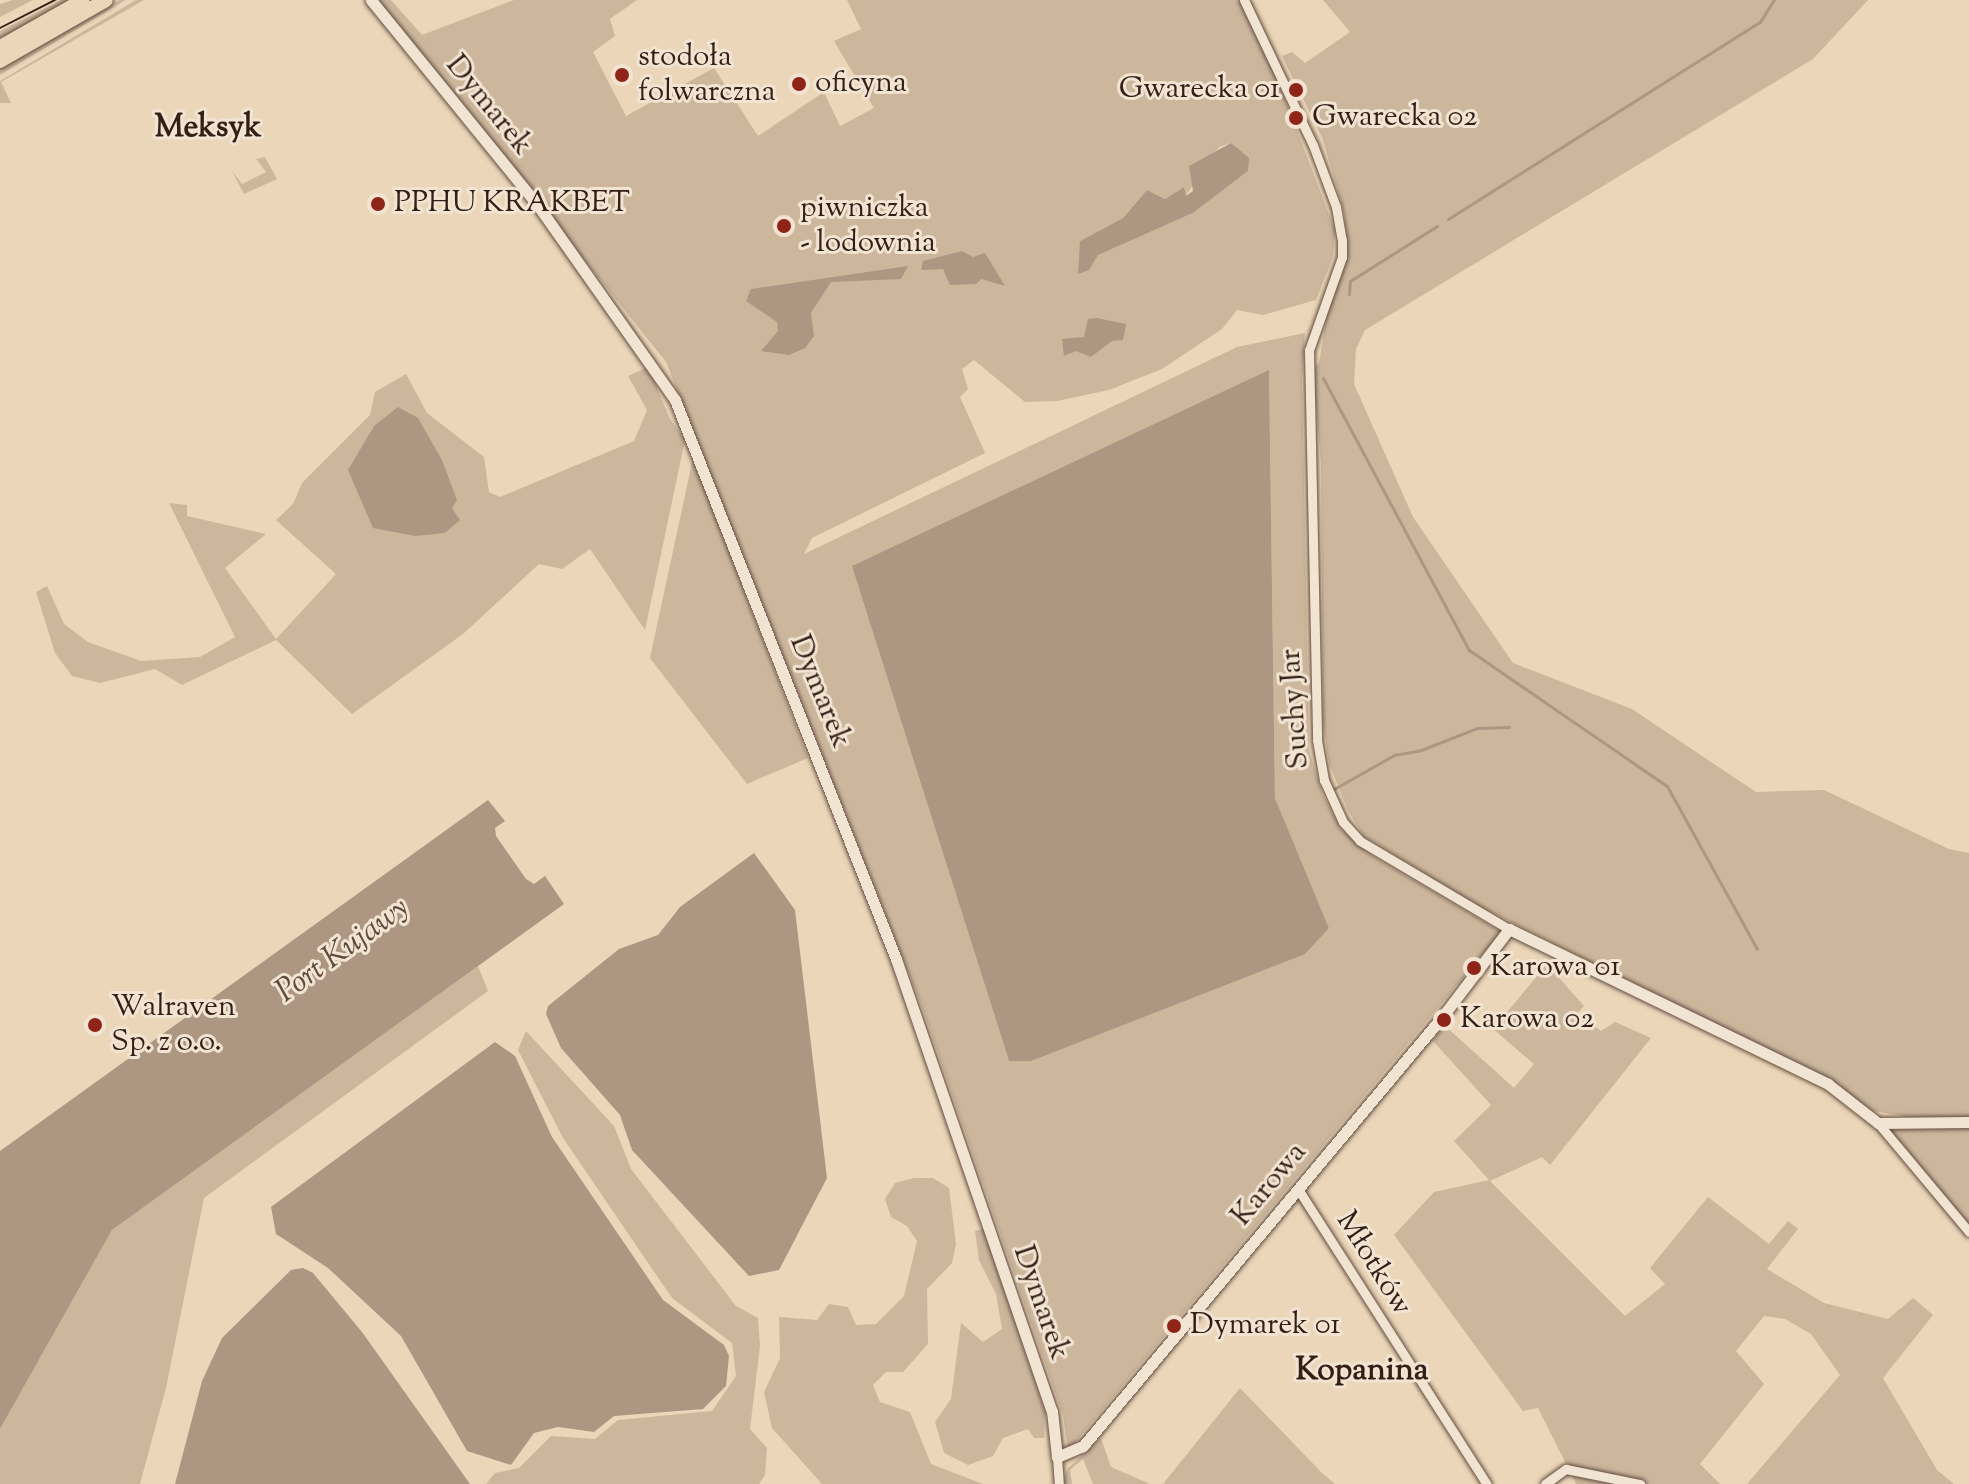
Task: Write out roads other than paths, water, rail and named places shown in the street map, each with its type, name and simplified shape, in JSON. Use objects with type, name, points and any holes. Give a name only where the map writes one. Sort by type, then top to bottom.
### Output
[{"type":"main road","points":[[0,47],[83,0]]},
{"type":"main road","points":[[0,61],[106,0]]},
{"type":"street","name":"Dymarek","points":[[371,0],[539,207],[675,400],[896,959],[1052,1411],[1059,1484]]},
{"type":"street","name":"Suchy Jar","points":[[1244,0],[1313,145],[1336,207],[1342,240],[1342,257],[1309,350],[1317,740],[1324,780],[1343,822],[1360,841],[1509,929],[1828,1084],[1878,1123],[1969,1232]]},
{"type":"street","name":"Karowa","points":[[1057,1457],[1083,1446],[1298,1189],[1509,929]]},
{"type":"street","points":[[1878,1123],[1969,1122]]},
{"type":"street","name":"Młotków","points":[[1298,1189],[1487,1484]]},
{"type":"street","points":[[1545,1484],[1566,1469],[1640,1484]]},
{"type":"water","points":[[1231,143],[1249,158],[1248,171],[1193,213],[1098,255],[1089,270],[1078,274],[1080,241],[1123,218],[1147,190],[1165,199],[1184,187],[1186,196],[1193,191],[1189,166]]},
{"type":"water","points":[[962,251],[973,257],[985,253],[1005,286],[981,279],[976,284],[950,285],[943,269],[921,270],[923,261]]},
{"type":"water","points":[[908,266],[901,279],[831,282],[811,313],[814,336],[805,348],[789,355],[761,351],[778,331],[777,322],[746,301],[751,289]]},
{"type":"water","points":[[1088,319],[1126,324],[1123,340],[1112,341],[1091,357],[1076,351],[1064,356],[1062,339],[1084,337]]},
{"type":"water","points":[[1269,370],[1275,798],[1329,928],[1305,954],[1031,1061],[1009,1061],[852,566]]},
{"type":"water","points":[[398,407],[418,418],[442,460],[457,500],[452,508],[460,520],[445,533],[415,536],[373,528],[348,470],[374,426]]},
{"type":"water","name":"Port Kujawy","points":[[488,800],[505,821],[495,828],[496,836],[526,879],[534,884],[545,876],[564,904],[112,1230],[0,1429],[0,1151]]},
{"type":"water","points":[[754,853],[795,910],[827,1178],[779,1270],[749,1276],[632,1150],[620,1115],[561,1048],[546,1014],[548,1006],[619,949],[658,935],[680,907]]},
{"type":"water","points":[[495,1042],[515,1056],[552,1137],[663,1300],[724,1345],[729,1356],[726,1386],[703,1409],[614,1416],[594,1432],[558,1427],[534,1433],[511,1465],[467,1451],[401,1336],[328,1268],[276,1234],[271,1207]]},
{"type":"water","points":[[303,1268],[313,1273],[362,1332],[470,1484],[175,1484],[202,1381],[222,1338],[291,1270]]},
{"type":"waterway","points":[[1448,219],[1760,22],[1774,0]]},
{"type":"waterway","points":[[1349,294],[1350,281],[1437,226]]},
{"type":"waterway","points":[[1323,378],[1469,650],[1667,786],[1757,949]]},
{"type":"waterway","points":[[1334,789],[1394,755],[1421,750],[1477,728],[1509,727]]},
{"type":"tram line","points":[[0,28],[55,0]]},
{"type":"place","name":"stodoła folwarczna","points":[[622,75]]},
{"type":"place","name":"oficyna","points":[[799,84]]},
{"type":"place","name":"Gwarecka 01","points":[[1296,90]]},
{"type":"place","name":"Gwarecka 02","points":[[1296,118]]},
{"type":"place","name":"PPHU KRAKBET","points":[[378,204]]},
{"type":"place","name":"piwniczka - lodownia","points":[[784,226]]},
{"type":"place","name":"Karowa 01","points":[[1474,968]]},
{"type":"place","name":"Karowa 02","points":[[1444,1020]]},
{"type":"place","name":"Walraven Sp. z o.o.","points":[[95,1025]]},
{"type":"place","name":"Dymarek 01","points":[[1174,1326]]},
{"type":"district","name":"Meksyk","points":[[208,128]]},
{"type":"district","name":"Kopanina","points":[[1362,1371]]}]
